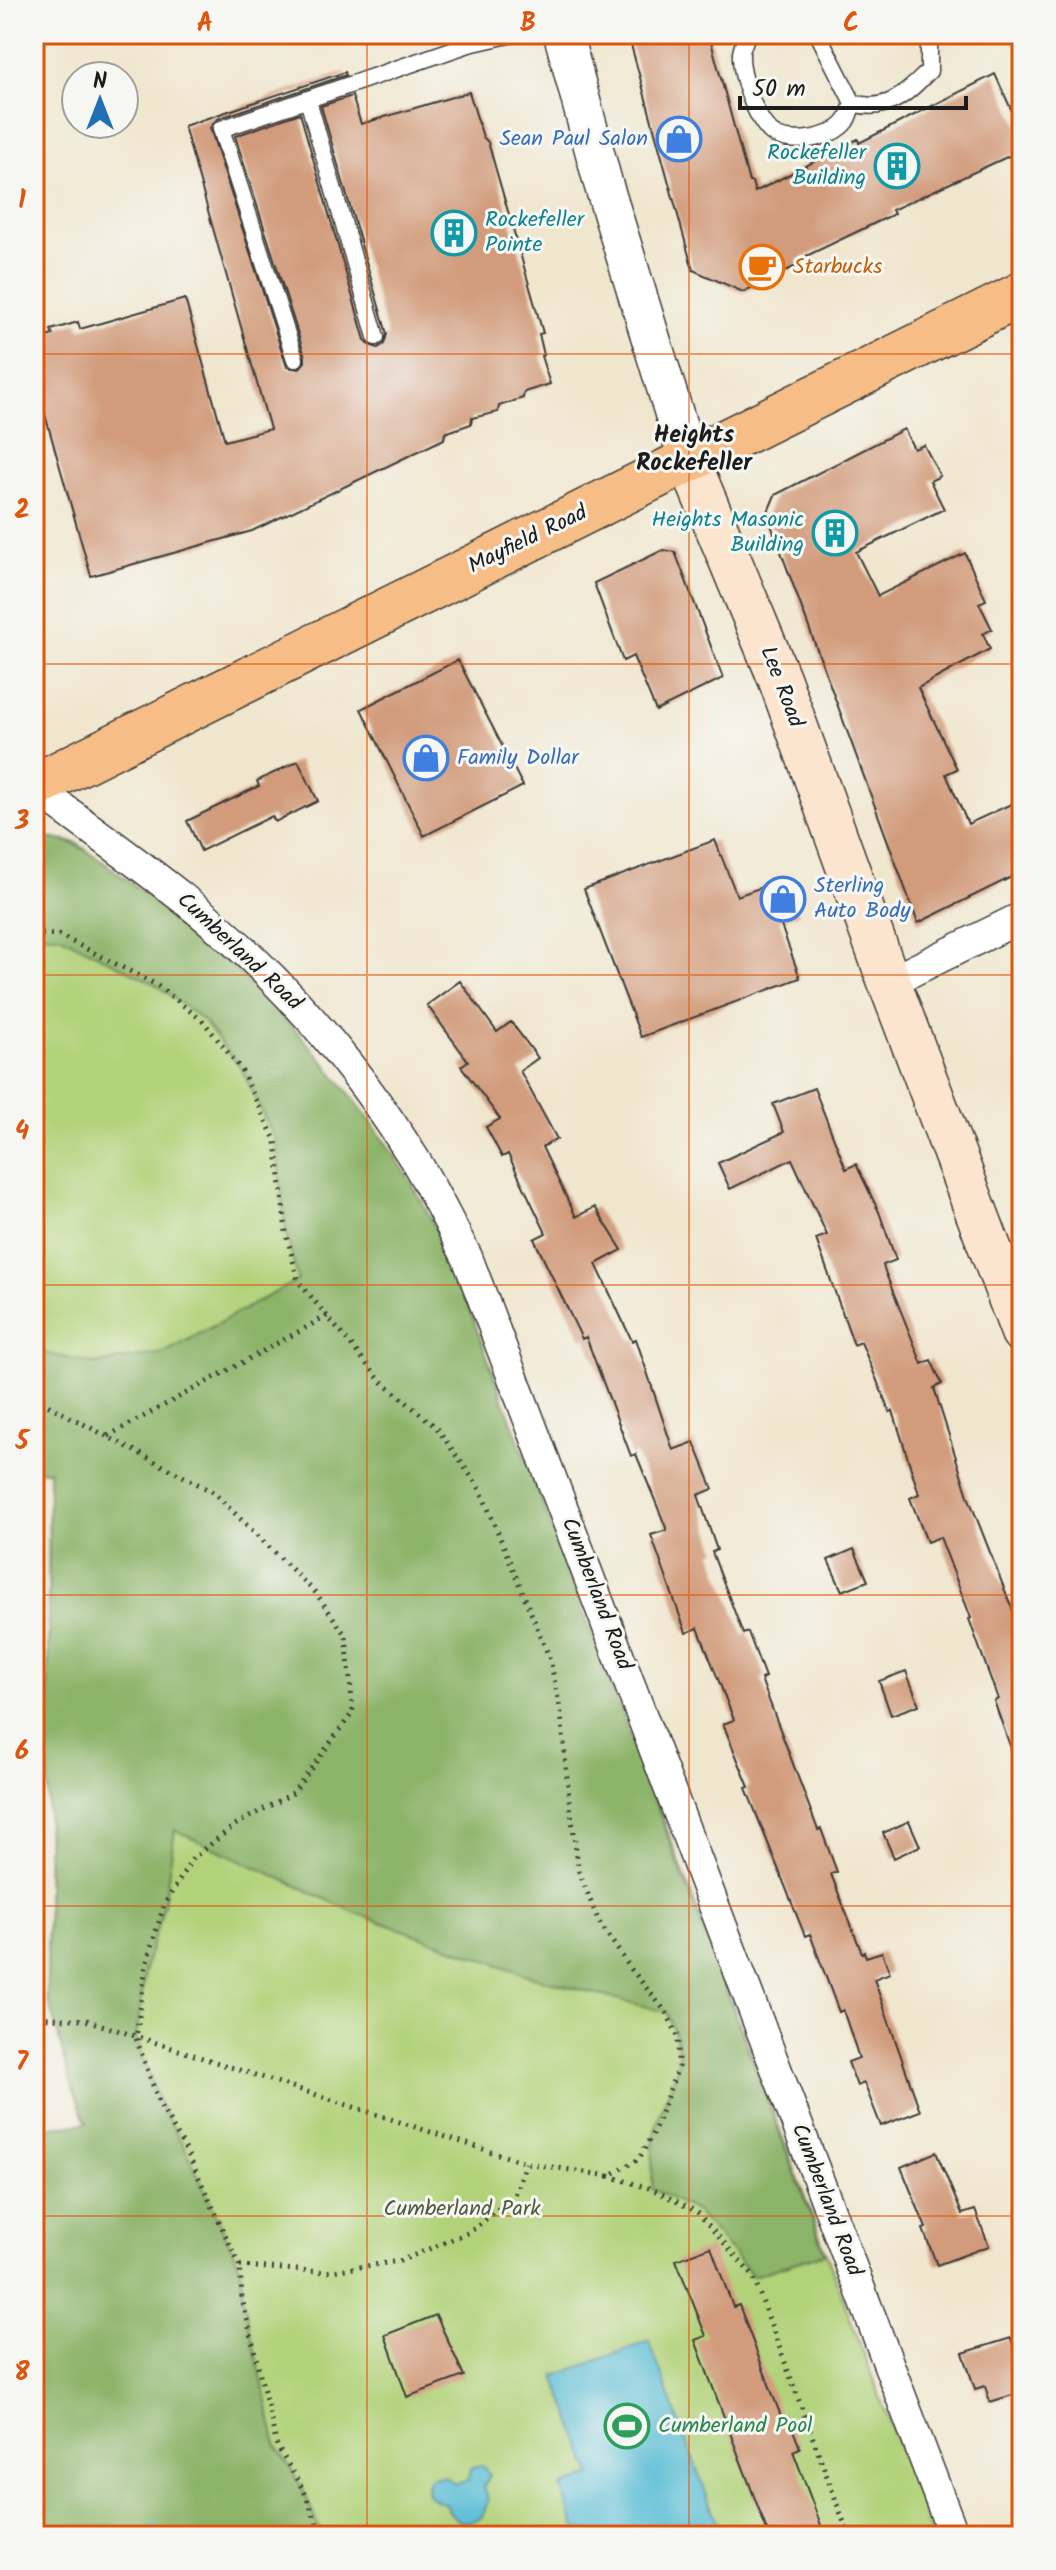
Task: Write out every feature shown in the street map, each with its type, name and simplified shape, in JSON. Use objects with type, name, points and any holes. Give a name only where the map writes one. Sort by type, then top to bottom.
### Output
[{"type":"main road","name":"Mayfield Road","points":[[34,787],[1022,294]]},
{"type":"main road","name":"Lee Road","points":[[688,459],[779,678],[1022,1332]]},
{"type":"street","name":"Lee Road","points":[[563,34],[603,183],[688,459]]},
{"type":"street","name":"Cumberland Road","points":[[34,787],[182,898],[250,956],[312,1020],[359,1080],[415,1161],[467,1257],[954,2536]]},
{"type":"street","points":[[890,982],[1022,917]]},
{"type":"lane","points":[[295,359],[221,129],[469,44],[513,34]]},
{"type":"lane","points":[[750,34],[746,36],[741,54],[747,84],[757,114],[773,134],[798,141],[832,132],[846,121],[853,103]]},
{"type":"lane","points":[[818,34],[853,103],[870,108],[903,97],[929,71],[929,43],[924,34]]},
{"type":"lane","points":[[308,100],[376,337]]},
{"type":"path","points":[[34,914],[37,934],[59,935],[157,985],[203,1021],[241,1069],[276,1142],[286,1232],[298,1281],[379,1379],[437,1428],[480,1489],[550,1659],[561,1713],[579,1872],[599,1922],[666,2012],[678,2036],[678,2067],[655,2129],[639,2159],[609,2176]]},
{"type":"path","points":[[107,1437],[327,1316]]},
{"type":"path","points":[[34,1398],[213,1492],[316,1593],[346,1636],[353,1712],[293,1793],[235,1825],[193,1858],[164,1905],[159,1920],[146,1965],[136,2038],[160,2105],[186,2150],[240,2266],[242,2298],[277,2446],[304,2491],[322,2536]]},
{"type":"path","points":[[34,2017],[86,2020],[526,2163],[609,2176],[652,2189],[697,2212],[753,2276],[849,2536]]},
{"type":"path","points":[[240,2266],[326,2272],[400,2261],[470,2232],[515,2195],[526,2163]]},
{"type":"green space","name":"Cumberland Park","points":[[47,838],[77,843],[168,911],[256,988],[327,1065],[643,1765],[932,2536],[159,2536],[141,2265],[71,2082],[47,1995],[49,1470],[34,1471],[34,844]]},
{"type":"green space","points":[[47,838],[84,849],[105,863],[174,917],[246,980],[344,1086],[419,1196],[447,1250],[825,2253],[753,2276],[697,2212],[652,2189],[654,2133],[673,2082],[678,2058],[678,2045],[666,2012],[533,1977],[356,1913],[175,1830],[164,1905],[146,1965],[136,2038],[160,2105],[186,2150],[240,2266],[243,2298],[277,2446],[304,2491],[322,2536],[34,2536],[34,2129],[87,2123],[71,2082],[47,1995],[49,1470],[34,1471],[34,1351],[96,1364],[164,1353],[298,1280],[286,1232],[276,1142],[241,1068],[203,1021],[157,985],[59,935],[34,934],[34,844]]},
{"type":"water","name":"Cumberland Pool","points":[[649,2341],[722,2536],[579,2536],[561,2487],[592,2475],[555,2376]]},
{"type":"water","points":[[482,2465],[490,2475],[484,2486],[488,2501],[482,2517],[460,2521],[451,2515],[446,2504],[433,2499],[428,2493],[429,2480],[443,2476],[454,2484],[468,2481],[470,2469]]},
{"type":"building","name":"Rockefeller Building","points":[[628,34],[709,34],[749,182],[752,182],[755,192],[995,74],[1022,133],[1022,150],[892,210],[894,214],[798,260],[800,264],[743,292],[693,270]]},
{"type":"building","points":[[345,72],[346,75],[217,119],[210,128],[287,367],[299,369],[305,362],[305,356],[235,136],[300,113],[365,340],[378,348],[384,344],[387,334],[321,106],[352,96],[361,124],[469,92],[483,137],[488,142],[543,333],[539,334],[544,355],[541,356],[550,384],[524,392],[523,398],[499,406],[498,412],[472,418],[471,424],[445,433],[444,439],[252,531],[91,576],[34,376],[34,340],[53,335],[51,330],[78,322],[80,329],[185,299],[225,441],[270,429],[184,126]]},
{"type":"building","points":[[904,429],[914,449],[924,445],[940,476],[930,481],[944,509],[856,552],[878,596],[965,553],[986,600],[979,603],[992,629],[983,634],[990,649],[918,688],[957,769],[946,774],[968,824],[1022,799],[1022,872],[918,923],[767,514],[775,495]]},
{"type":"building","points":[[663,550],[675,552],[723,678],[656,711],[633,656],[623,661],[594,583]]},
{"type":"building","points":[[458,660],[523,786],[424,836],[361,709]]},
{"type":"building","points":[[298,761],[318,801],[275,822],[272,816],[201,851],[187,821],[259,786],[257,781]]},
{"type":"building","points":[[715,840],[737,896],[785,879],[799,914],[779,920],[800,978],[641,1037],[584,889]]},
{"type":"building","points":[[460,981],[497,1032],[511,1022],[538,1058],[520,1071],[557,1139],[542,1147],[576,1217],[595,1207],[622,1250],[596,1264],[632,1341],[636,1339],[673,1450],[694,1442],[713,1489],[698,1495],[717,1550],[712,1552],[743,1634],[748,1632],[765,1677],[761,1679],[837,1872],[831,1874],[862,1953],[866,1957],[882,1952],[890,1973],[874,1979],[920,2111],[881,2126],[864,2083],[857,2086],[848,2062],[859,2058],[843,2010],[839,2012],[810,1934],[805,1936],[746,1788],[749,1787],[723,1724],[734,1720],[698,1628],[686,1633],[651,1535],[667,1530],[636,1454],[631,1456],[586,1337],[582,1339],[534,1239],[546,1233],[508,1154],[502,1157],[486,1127],[500,1119],[461,1066],[468,1061],[427,1005]]},
{"type":"building","points":[[814,1088],[846,1169],[856,1164],[879,1212],[896,1260],[883,1265],[884,1269],[922,1364],[931,1360],[942,1384],[934,1388],[968,1496],[1022,1634],[1022,1771],[1019,1771],[994,1701],[998,1699],[940,1537],[927,1542],[910,1498],[919,1494],[893,1411],[890,1412],[861,1342],[854,1345],[816,1239],[827,1235],[792,1159],[730,1189],[718,1163],[784,1132],[773,1104]]},
{"type":"building","points":[[854,1549],[868,1581],[842,1591],[828,1560]]},
{"type":"building","points":[[906,1671],[919,1705],[891,1715],[879,1681]]},
{"type":"building","points":[[909,1821],[920,1846],[894,1858],[883,1833]]},
{"type":"building","points":[[936,2152],[962,2214],[975,2210],[989,2246],[937,2265],[923,2229],[926,2228],[901,2167]]},
{"type":"building","points":[[711,2247],[733,2307],[739,2305],[782,2419],[788,2417],[800,2448],[793,2451],[825,2536],[769,2536],[695,2340],[706,2336],[676,2260]]},
{"type":"building","points":[[436,2315],[464,2376],[407,2397],[385,2335]]},
{"type":"building","points":[[1011,2338],[1022,2371],[1022,2392],[990,2402],[985,2386],[975,2389],[963,2353]]},
{"type":"waterway","points":[[155,2529],[159,2536]]},
{"type":"place","name":"Sean Paul Salon","points":[[679,139]]},
{"type":"place","name":"Rockefeller Building","points":[[897,166]]},
{"type":"place","name":"Rockefeller Pointe","points":[[454,233]]},
{"type":"place","name":"Starbucks","points":[[762,267]]},
{"type":"place","name":"Heights Masonic Building","points":[[835,533]]},
{"type":"place","name":"Family Dollar","points":[[426,758]]},
{"type":"place","name":"Sterling Auto Body","points":[[783,899]]},
{"type":"place","name":"Cumberland Pool","points":[[627,2426]]},
{"type":"district","name":"Heights Rockefeller","points":[[694,449]]}]
